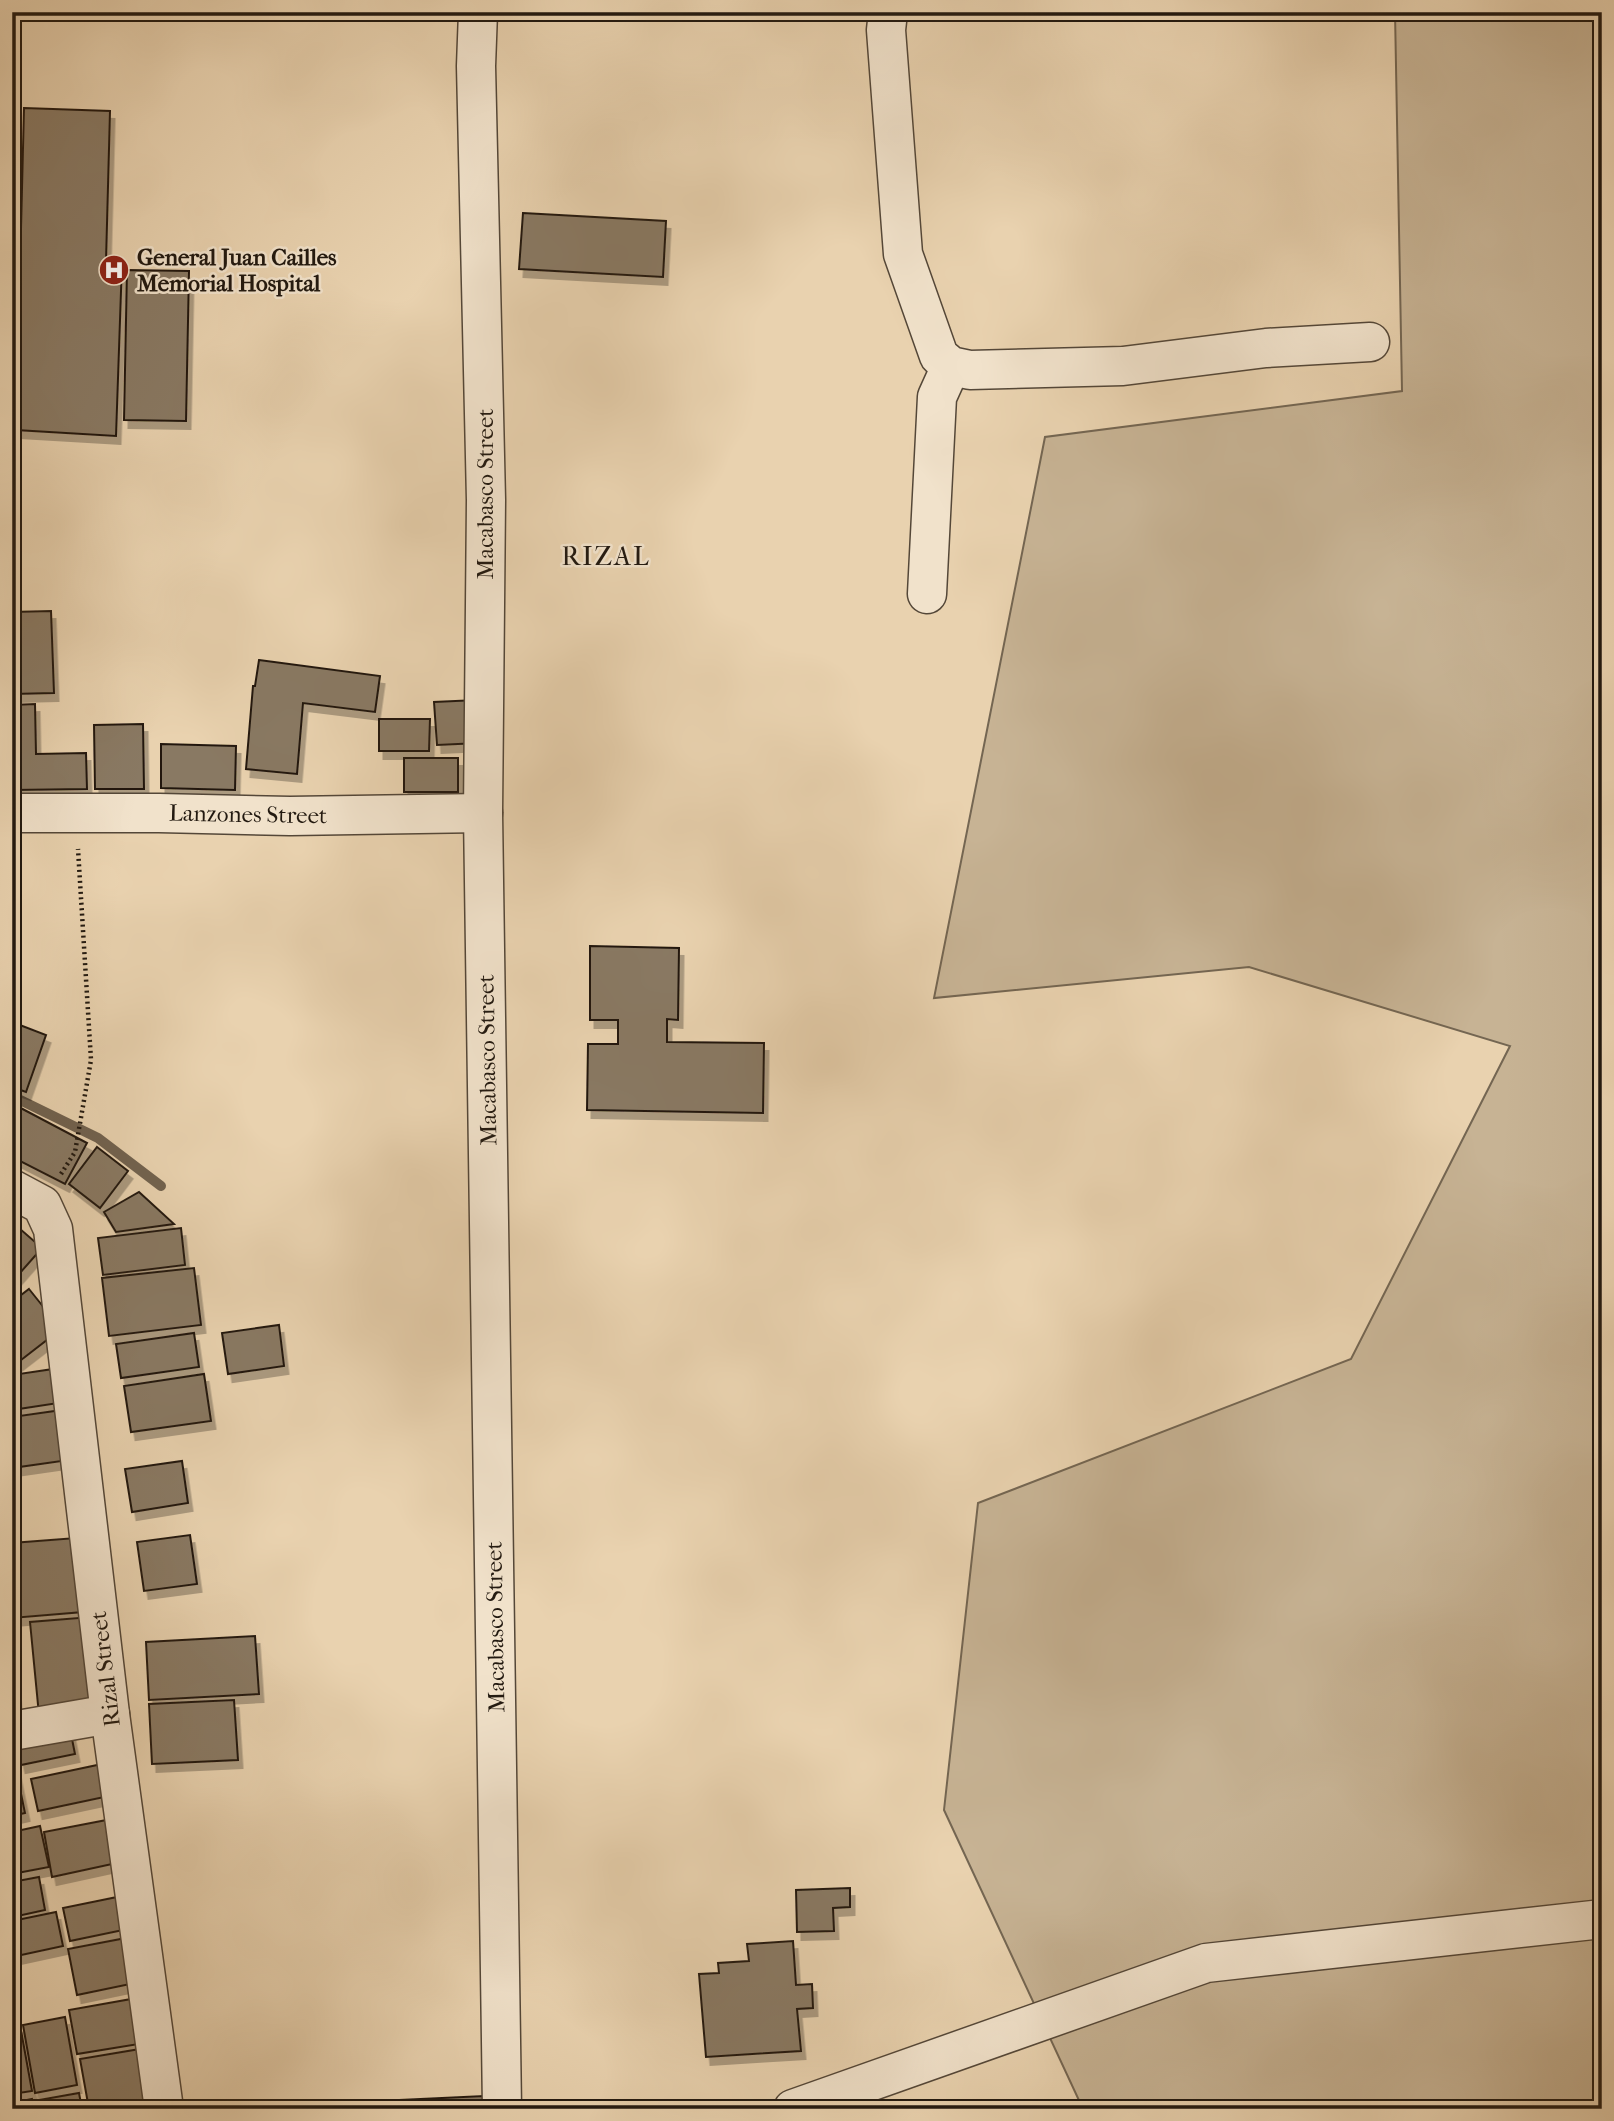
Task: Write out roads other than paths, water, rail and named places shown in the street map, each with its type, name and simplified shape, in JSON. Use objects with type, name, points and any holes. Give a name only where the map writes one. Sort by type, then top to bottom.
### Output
[{"type":"street","name":"Macabasco Street","points":[[478,12],[486,500],[483,813],[502,2109]]},
{"type":"street","points":[[888,12],[886,30],[903,254],[939,356],[951,366],[970,370],[1123,366],[1266,348],[1370,342]]},
{"type":"street","points":[[927,594],[937,397],[951,366]]},
{"type":"street","name":"Lanzones Street","points":[[12,813],[290,816],[483,813]]},
{"type":"street","name":"Rizal Street","points":[[36,1208],[164,2109]]},
{"type":"street","points":[[12,1731],[110,1714]]},
{"type":"street","points":[[793,2109],[1206,1963],[1602,1919]]},
{"type":"waterway","points":[[12,1096],[98,1138],[161,1186]]},
{"type":"place","name":"General Juan Cailles Memorial Hospital","points":[[114,270]]},
{"type":"district","name":"RIZAL","points":[[606,556]]}]
